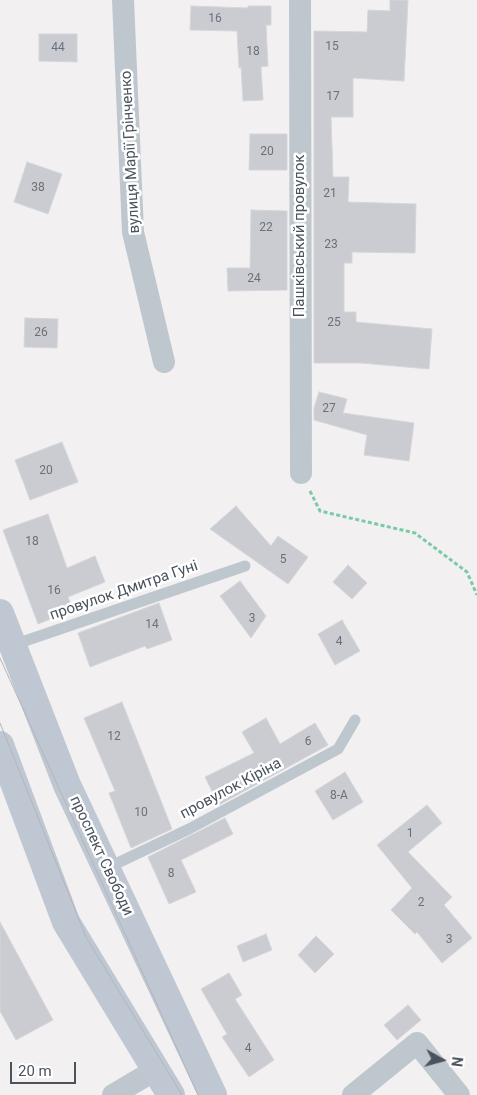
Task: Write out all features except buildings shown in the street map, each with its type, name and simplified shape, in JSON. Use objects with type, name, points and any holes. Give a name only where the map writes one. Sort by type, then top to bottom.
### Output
[{"type":"street","name":"вулиця Марії Грінченко","points":[[123,0],[133,232],[164,362]]},
{"type":"street","name":"Пашківський провулок","points":[[300,0],[302,473]]},
{"type":"street","name":"проспект Свободи","points":[[0,613],[67,785],[213,1093]]},
{"type":"street","points":[[0,745],[66,922],[157,1069],[171,1095]]},
{"type":"street","points":[[352,1095],[417,1043],[459,1095]]},
{"type":"street","points":[[113,1095],[157,1069]]},
{"type":"lane","name":"провулок Дмитра Гуні","points":[[13,645],[245,566]]},
{"type":"lane","name":"провулок Кіріна","points":[[107,868],[189,829],[338,749],[355,720]]},
{"type":"path","points":[[320,511],[415,533],[467,572],[477,595]]},
{"type":"tram line","points":[[0,658],[198,1095]]},
{"type":"tram line","points":[[0,723],[86,937],[182,1095]]}]
